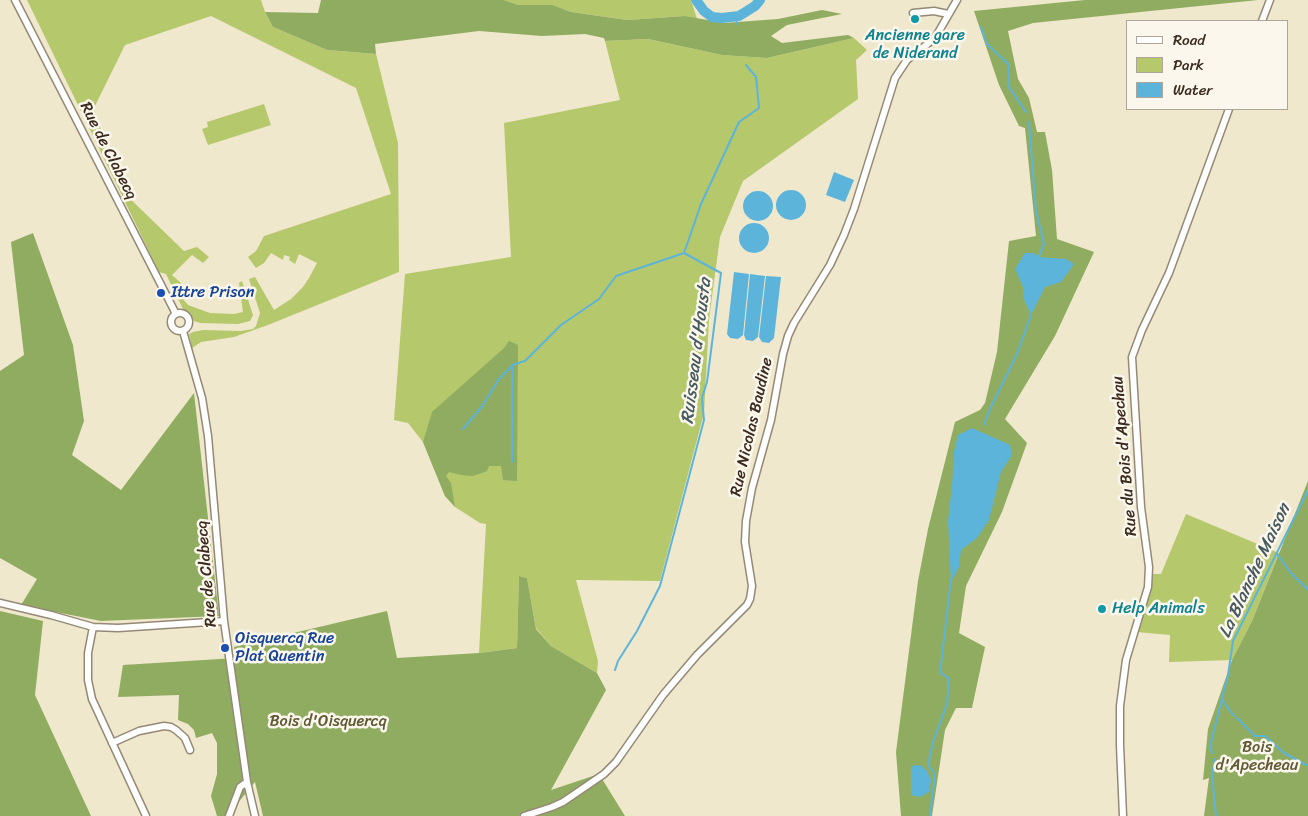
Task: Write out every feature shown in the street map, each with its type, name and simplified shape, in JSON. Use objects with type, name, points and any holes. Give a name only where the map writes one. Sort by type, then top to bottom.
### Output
[{"type":"street","name":"Rue de Clabecq","points":[[16,0],[176,314]]},
{"type":"street","name":"Rue Nicolas Baudine","points":[[524,816],[552,807],[571,797],[611,767],[663,695],[697,655],[741,612],[750,599],[752,586],[746,542],[746,521],[752,488],[769,429],[788,336],[830,265],[844,236],[895,78],[907,60],[935,38],[958,0]]},
{"type":"street","points":[[1262,20],[1270,0]]},
{"type":"street","points":[[913,13],[934,11],[948,14]]},
{"type":"street","name":"Rue du Bois d'Apechau","points":[[1123,816],[1120,706],[1124,672],[1148,587],[1149,567],[1141,507],[1132,358],[1142,330],[1169,273],[1229,110]]},
{"type":"street","name":"Rue de Clabecq","points":[[183,313],[188,318],[188,325],[183,331],[174,329],[170,324],[171,318],[176,314],[183,313]]},
{"type":"street","name":"Rue de Clabecq","points":[[183,331],[197,378],[208,436],[224,621],[247,782],[255,816]]},
{"type":"street","points":[[0,603],[93,627],[118,628],[224,621]]},
{"type":"street","points":[[93,627],[88,653],[88,680],[92,699],[146,816]]},
{"type":"street","points":[[112,743],[139,731],[164,726],[171,727],[185,738],[190,750]]},
{"type":"street","points":[[229,816],[240,787],[247,782]]},
{"type":"green space","points":[[27,0],[261,0],[273,27],[327,50],[376,54],[398,143],[399,272],[268,325],[234,337],[201,342],[192,348],[189,334],[193,332],[203,330],[241,331],[253,329],[256,326],[260,313],[249,279],[255,277],[274,310],[291,299],[309,278],[317,263],[299,254],[295,264],[289,260],[290,257],[284,255],[283,260],[271,253],[264,263],[256,268],[248,257],[256,251],[264,236],[391,194],[356,88],[211,16],[125,45],[94,108],[120,189],[184,251],[197,247],[209,257],[203,263],[192,255],[172,275],[188,289],[182,298],[188,305],[210,313],[234,314],[243,312],[239,283],[242,281],[253,315],[250,321],[238,324],[200,323],[194,321],[188,312],[183,309],[166,274],[159,272]]},
{"type":"green space","points":[[321,0],[504,0],[518,5],[553,5],[571,12],[627,20],[685,16],[724,23],[778,19],[822,10],[842,14],[787,25],[771,36],[782,43],[848,35],[854,38],[767,58],[722,55],[648,39],[605,41],[604,38],[585,34],[542,36],[479,31],[375,44],[376,54],[327,50],[273,27],[265,12],[318,13]]},
{"type":"green space","points":[[504,0],[691,0],[697,19],[685,16],[627,20],[571,12],[553,5],[518,5]]},
{"type":"green space","points":[[1085,0],[1258,0],[1033,23],[1008,31],[1018,79],[1029,98],[1037,132],[1045,132],[1052,170],[1057,239],[1094,252],[1055,336],[1005,419],[1027,443],[1002,512],[966,586],[959,633],[985,647],[972,708],[956,708],[945,730],[932,816],[901,816],[896,752],[918,581],[928,529],[955,422],[980,410],[985,403],[997,352],[1009,241],[1036,236],[1025,128],[1019,126],[999,85],[974,11]]},
{"type":"green space","points":[[854,38],[867,50],[856,60],[858,99],[743,181],[720,237],[709,319],[704,413],[660,581],[576,580],[598,661],[597,673],[551,646],[536,628],[527,578],[519,576],[517,648],[479,653],[486,524],[480,523],[455,507],[445,496],[423,442],[408,423],[394,420],[405,274],[511,257],[504,123],[620,100],[605,41],[648,39],[722,55],[767,58]]},
{"type":"green space","points":[[264,104],[271,125],[208,145],[202,129],[208,127],[207,122]]},
{"type":"green space","points":[[33,233],[73,345],[84,421],[72,455],[121,490],[194,393],[219,616],[101,621],[21,605],[37,579],[0,558],[0,371],[24,355],[11,242]]},
{"type":"green space","points":[[509,341],[518,345],[517,481],[503,480],[501,466],[489,466],[487,471],[473,476],[449,472],[446,476],[451,483],[455,507],[445,496],[423,442],[432,412],[504,348]]},
{"type":"green space","name":"Bois d'Apecheau","points":[[1308,481],[1308,816],[1204,816],[1209,778],[1203,780],[1208,729],[1232,660],[1252,621]]},
{"type":"green space","points":[[1186,514],[1279,553],[1252,621],[1232,660],[1169,662],[1170,635],[1137,632],[1148,596],[1152,574],[1161,574]]},
{"type":"green space","name":"Bois d'Oisquercq","points":[[519,576],[527,578],[536,629],[551,646],[597,673],[606,690],[551,790],[599,774],[625,816],[263,816],[255,782],[227,816],[217,816],[211,796],[217,774],[217,743],[212,733],[196,738],[194,730],[188,724],[178,720],[179,695],[118,697],[123,665],[236,658],[234,647],[387,611],[397,658],[479,653],[517,648]]},
{"type":"green space","points":[[0,611],[43,621],[35,695],[91,816],[0,816]]},
{"type":"water","points":[[834,172],[854,180],[845,202],[826,195]]},
{"type":"water","points":[[791,190],[797,191],[805,199],[805,211],[797,219],[791,220],[785,219],[777,211],[776,205],[777,199],[785,191]]},
{"type":"water","points":[[758,191],[768,196],[773,206],[768,216],[758,221],[748,216],[743,206],[748,196]]},
{"type":"water","points":[[754,223],[764,228],[769,238],[764,248],[754,253],[744,248],[739,238],[744,228]]},
{"type":"water","points":[[1025,253],[1033,253],[1039,257],[1066,259],[1074,264],[1061,282],[1045,287],[1031,315],[1024,299],[1023,287],[1015,269]]},
{"type":"water","points":[[734,272],[749,274],[743,335],[738,339],[730,338],[727,334]]},
{"type":"water","points":[[750,274],[765,276],[758,337],[753,341],[746,340],[744,335]]},
{"type":"water","points":[[766,276],[781,277],[774,338],[769,343],[762,342],[759,337]]},
{"type":"water","points":[[972,428],[1010,445],[1012,455],[1001,472],[989,520],[977,538],[961,550],[959,567],[951,582],[948,521],[954,452],[958,435]]},
{"type":"water","points":[[915,765],[922,766],[927,771],[931,780],[929,792],[920,797],[911,795],[911,767]]},
{"type":"waterway","points":[[696,0],[704,11],[712,17],[722,18],[739,16],[755,6],[760,0]]},
{"type":"waterway","name":"Ruisseau d'Housta","points":[[736,17],[737,24]]},
{"type":"waterway","points":[[981,27],[987,44],[1009,65],[1009,87],[1026,112]]},
{"type":"waterway","name":"Ruisseau d'Housta","points":[[615,670],[618,661],[637,631],[660,586],[704,420],[702,398],[707,382],[721,273],[684,253],[701,204],[739,122],[759,108],[756,77],[746,65]]},
{"type":"waterway","points":[[1029,122],[1036,212],[1044,244],[1038,258]]},
{"type":"waterway","points":[[512,462],[512,365],[525,361],[561,325],[599,299],[616,276],[684,253]]},
{"type":"waterway","points":[[984,425],[1017,354],[1031,315]]},
{"type":"waterway","points":[[463,429],[483,405],[499,379],[512,366]]},
{"type":"waterway","name":"La Blanche Maison","points":[[1212,753],[1210,746],[1228,675],[1233,641],[1308,490]]},
{"type":"waterway","points":[[1277,554],[1291,573],[1308,590]]},
{"type":"waterway","points":[[930,816],[935,774],[928,765],[933,742],[947,704],[949,678],[940,673],[951,579]]},
{"type":"waterway","points":[[1222,700],[1234,716]]},
{"type":"waterway","points":[[1237,718],[1255,736],[1265,736],[1284,753],[1306,765]]},
{"type":"waterway","name":"La Blanche Maison","points":[[1215,759],[1212,775],[1216,816]]},
{"type":"place","name":"Ancienne gare de Niderand","points":[[915,19]]},
{"type":"place","name":"Ittre Prison","points":[[161,293]]},
{"type":"place","name":"Help Animals","points":[[1102,609]]},
{"type":"place","name":"Oisquercq Rue Plat Quentin","points":[[225,648]]}]
